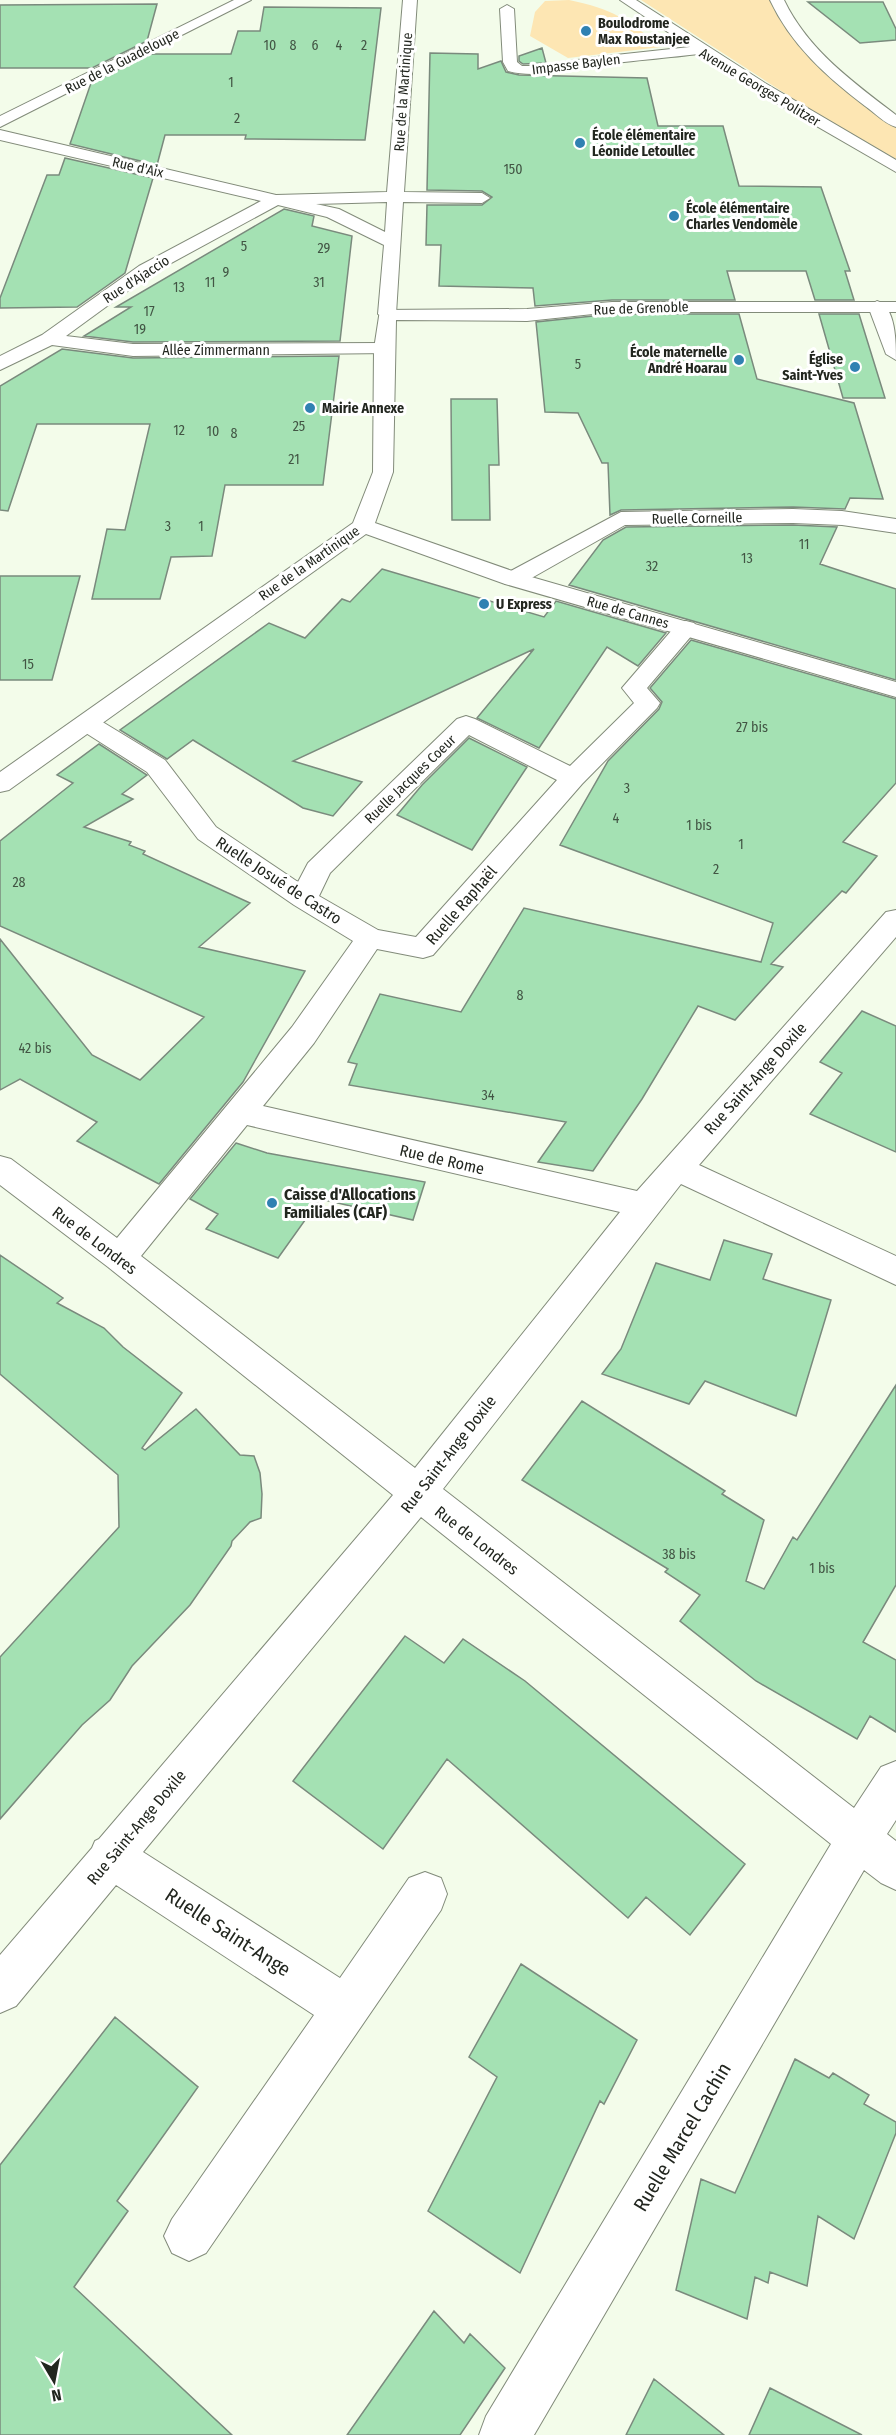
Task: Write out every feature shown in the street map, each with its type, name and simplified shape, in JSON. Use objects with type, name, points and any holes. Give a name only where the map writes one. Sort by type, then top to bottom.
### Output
[{"type":"street","name":"Rue de la Guadeloupe","points":[[0,122],[244,0]]},
{"type":"street","name":"Rue de la Martinique","points":[[0,784],[363,526],[384,472],[384,349],[394,243],[404,48],[410,0]]},
{"type":"street","name":"Avenue Georges Politzer","points":[[627,0],[699,50],[896,167]]},
{"type":"street","points":[[777,0],[780,10],[799,36],[824,63],[855,92],[896,122]]},
{"type":"street","name":"Impasse Baylen","points":[[507,9],[510,62],[513,68],[520,70],[546,70],[581,63],[699,50]]},
{"type":"street","name":"Rue d'Aix","points":[[0,135],[333,213],[394,243]]},
{"type":"street","name":"Rue d'Aix","points":[[276,200],[397,197],[482,198]]},
{"type":"street","name":"Rue d'Ajaccio","points":[[0,364],[49,339],[145,270],[276,200]]},
{"type":"street","points":[[876,306],[896,354]]},
{"type":"street","name":"Rue de Grenoble","points":[[387,314],[527,315],[612,307],[896,307]]},
{"type":"street","name":"Allée Zimmermann","points":[[49,339],[133,351],[384,349]]},
{"type":"street","name":"Ruelle Corneille","points":[[513,579],[621,519],[793,516],[842,518],[896,526]]},
{"type":"street","name":"Rue de Cannes","points":[[363,526],[513,579],[896,690]]},
{"type":"street","name":"Ruelle Raphaël","points":[[370,938],[423,948],[573,778],[648,703],[634,688],[686,628]]},
{"type":"street","name":"Ruelle Josué de Castro","points":[[87,723],[156,766],[207,833],[304,899],[370,938]]},
{"type":"street","name":"Ruelle Jacques Coeur","points":[[304,899],[318,869],[466,724],[573,778]]},
{"type":"street","name":"Rue Saint-Ange Doxile","points":[[0,1990],[110,1856],[417,1494],[644,1205],[896,919]]},
{"type":"street","points":[[120,1258],[303,1035],[370,938]]},
{"type":"street","name":"Rue de Rome","points":[[239,1112],[644,1205]]},
{"type":"street","name":"Rue de Londres","points":[[0,1168],[120,1258],[896,1869]]},
{"type":"street","points":[[676,1168],[896,1271]]},
{"type":"street","name":"Ruelle Marcel Cachin","points":[[505,2435],[859,1838],[896,1782]]},
{"type":"street","name":"Ruelle Saint-Ange","points":[[110,1856],[345,2008]]},
{"type":"street","points":[[189,2236],[424,1894]]},
{"type":"shaded area","name":"Boulodrome Max Roustanjee","points":[[569,0],[597,7],[619,16],[661,47],[568,58],[530,36],[535,12],[545,1]]},
{"type":"shaded area","points":[[641,0],[772,0],[775,10],[896,127],[896,159],[809,109]]},
{"type":"building","points":[[808,2],[883,2],[896,29],[896,40],[860,43]]},
{"type":"building","points":[[157,4],[147,41],[92,68],[0,68],[0,5]]},
{"type":"building","points":[[264,7],[381,8],[365,140],[245,139],[246,135],[165,135],[157,165],[70,144],[91,83],[149,54],[231,54],[238,31],[260,31]]},
{"type":"building","points":[[542,48],[546,63],[523,64],[519,61],[519,56]]},
{"type":"building","points":[[430,53],[478,54],[478,69],[501,61],[506,72],[519,75],[647,78],[658,126],[723,126],[739,186],[821,187],[850,271],[845,271],[854,300],[815,300],[806,271],[727,271],[735,300],[612,300],[535,306],[533,288],[439,286],[441,245],[426,245],[427,205],[482,205],[492,197],[482,191],[427,190]]},
{"type":"building","points":[[65,158],[153,178],[125,273],[77,307],[0,308],[0,298],[47,175],[59,175]]},
{"type":"building","points":[[284,209],[314,216],[312,226],[352,236],[340,341],[133,342],[84,336],[131,307],[116,307]]},
{"type":"building","points":[[612,314],[739,314],[757,379],[854,403],[883,499],[850,498],[845,509],[793,507],[621,510],[610,515],[608,463],[602,463],[578,413],[545,412],[536,322]]},
{"type":"building","name":"Église Saint-Yves","points":[[819,314],[859,314],[885,398],[843,398]]},
{"type":"building","points":[[62,349],[133,358],[339,356],[323,485],[225,485],[212,556],[171,557],[160,599],[92,599],[107,529],[125,530],[150,424],[37,424],[8,511],[0,510],[0,386]]},
{"type":"building","points":[[451,399],[497,399],[499,465],[489,465],[490,520],[452,520]]},
{"type":"building","points":[[793,525],[837,527],[820,564],[896,589],[896,680],[569,585],[603,540],[626,527]]},
{"type":"building","points":[[382,569],[544,617],[556,601],[666,633],[638,666],[607,647],[539,748],[477,718],[534,649],[293,761],[362,782],[333,816],[303,808],[193,740],[167,759],[120,730],[269,623],[305,638],[342,599],[350,602]]},
{"type":"building","points":[[0,576],[80,576],[52,680],[0,680]]},
{"type":"building","points":[[691,640],[896,699],[896,783],[843,842],[877,856],[846,893],[842,891],[771,964],[783,967],[735,1020],[698,1006],[642,1099],[593,1171],[538,1162],[566,1122],[349,1085],[357,1064],[348,1062],[380,994],[461,1012],[524,908],[761,962],[773,923],[560,845],[608,761],[659,709],[662,702],[650,688]]},
{"type":"building","points":[[469,738],[527,767],[472,850],[397,815],[422,785]]},
{"type":"building","points":[[99,744],[147,775],[122,794],[133,799],[84,827],[131,842],[129,845],[145,851],[143,854],[250,903],[199,947],[305,971],[243,1082],[159,1184],[77,1141],[97,1122],[20,1079],[0,1090],[0,939],[92,1055],[140,1080],[204,1017],[0,926],[0,841],[73,783],[57,775]]},
{"type":"building","points":[[862,1011],[896,1026],[896,1152],[810,1114],[842,1073],[820,1062]]},
{"type":"building","points":[[236,1143],[267,1153],[425,1182],[413,1220],[320,1199],[278,1258],[206,1229],[218,1214],[190,1199]]},
{"type":"building","points":[[724,1240],[772,1254],[763,1279],[831,1300],[796,1416],[705,1381],[689,1404],[602,1374],[621,1349],[656,1263],[710,1280]]},
{"type":"building","points":[[0,1255],[63,1298],[57,1303],[104,1328],[123,1347],[182,1393],[142,1448],[145,1450],[196,1409],[240,1455],[254,1456],[260,1473],[262,1494],[261,1518],[250,1522],[232,1541],[231,1546],[190,1605],[132,1666],[110,1700],[82,1725],[0,1819],[0,1657],[119,1527],[118,1475],[0,1374]]},
{"type":"building","points":[[896,1385],[896,1585],[863,1642],[896,1660],[896,1732],[870,1716],[857,1739],[756,1681],[680,1621],[700,1595],[665,1572],[668,1569],[522,1480],[582,1401],[725,1491],[722,1494],[764,1520],[746,1581],[764,1589],[793,1537],[797,1540]]},
{"type":"building","points":[[405,1636],[444,1663],[463,1639],[525,1681],[745,1864],[690,1935],[646,1897],[628,1918],[447,1759],[383,1849],[293,1781]]},
{"type":"building","points":[[521,1964],[637,2040],[604,2104],[600,2101],[520,2273],[428,2211],[497,2077],[469,2057]]},
{"type":"building","points":[[115,2017],[198,2087],[117,2201],[128,2211],[74,2287],[232,2435],[0,2435],[0,2165]]},
{"type":"building","points":[[795,2059],[829,2078],[833,2073],[869,2095],[864,2104],[896,2122],[896,2133],[854,2239],[818,2216],[807,2286],[770,2272],[768,2283],[755,2277],[747,2319],[676,2290],[701,2179],[735,2193]]},
{"type":"building","points":[[434,2311],[464,2343],[470,2334],[505,2368],[460,2435],[347,2435]]},
{"type":"building","points":[[654,2379],[724,2435],[626,2435]]},
{"type":"building","points":[[770,2388],[862,2435],[749,2435]]},
{"type":"place","name":"Boulodrome Max Roustanjee","points":[[586,31]]},
{"type":"place","name":"École élémentaire Léonide Letoullec","points":[[580,143]]},
{"type":"place","name":"École élémentaire Charles Vendomèle","points":[[674,216]]},
{"type":"place","name":"École maternelle André Hoarau","points":[[739,360]]},
{"type":"place","name":"Église Saint-Yves","points":[[855,367]]},
{"type":"place","name":"Mairie Annexe","points":[[310,408]]},
{"type":"place","name":"U Express","points":[[484,604]]},
{"type":"place","name":"Caisse d'Allocations Familiales (CAF)","points":[[272,1203]]}]
